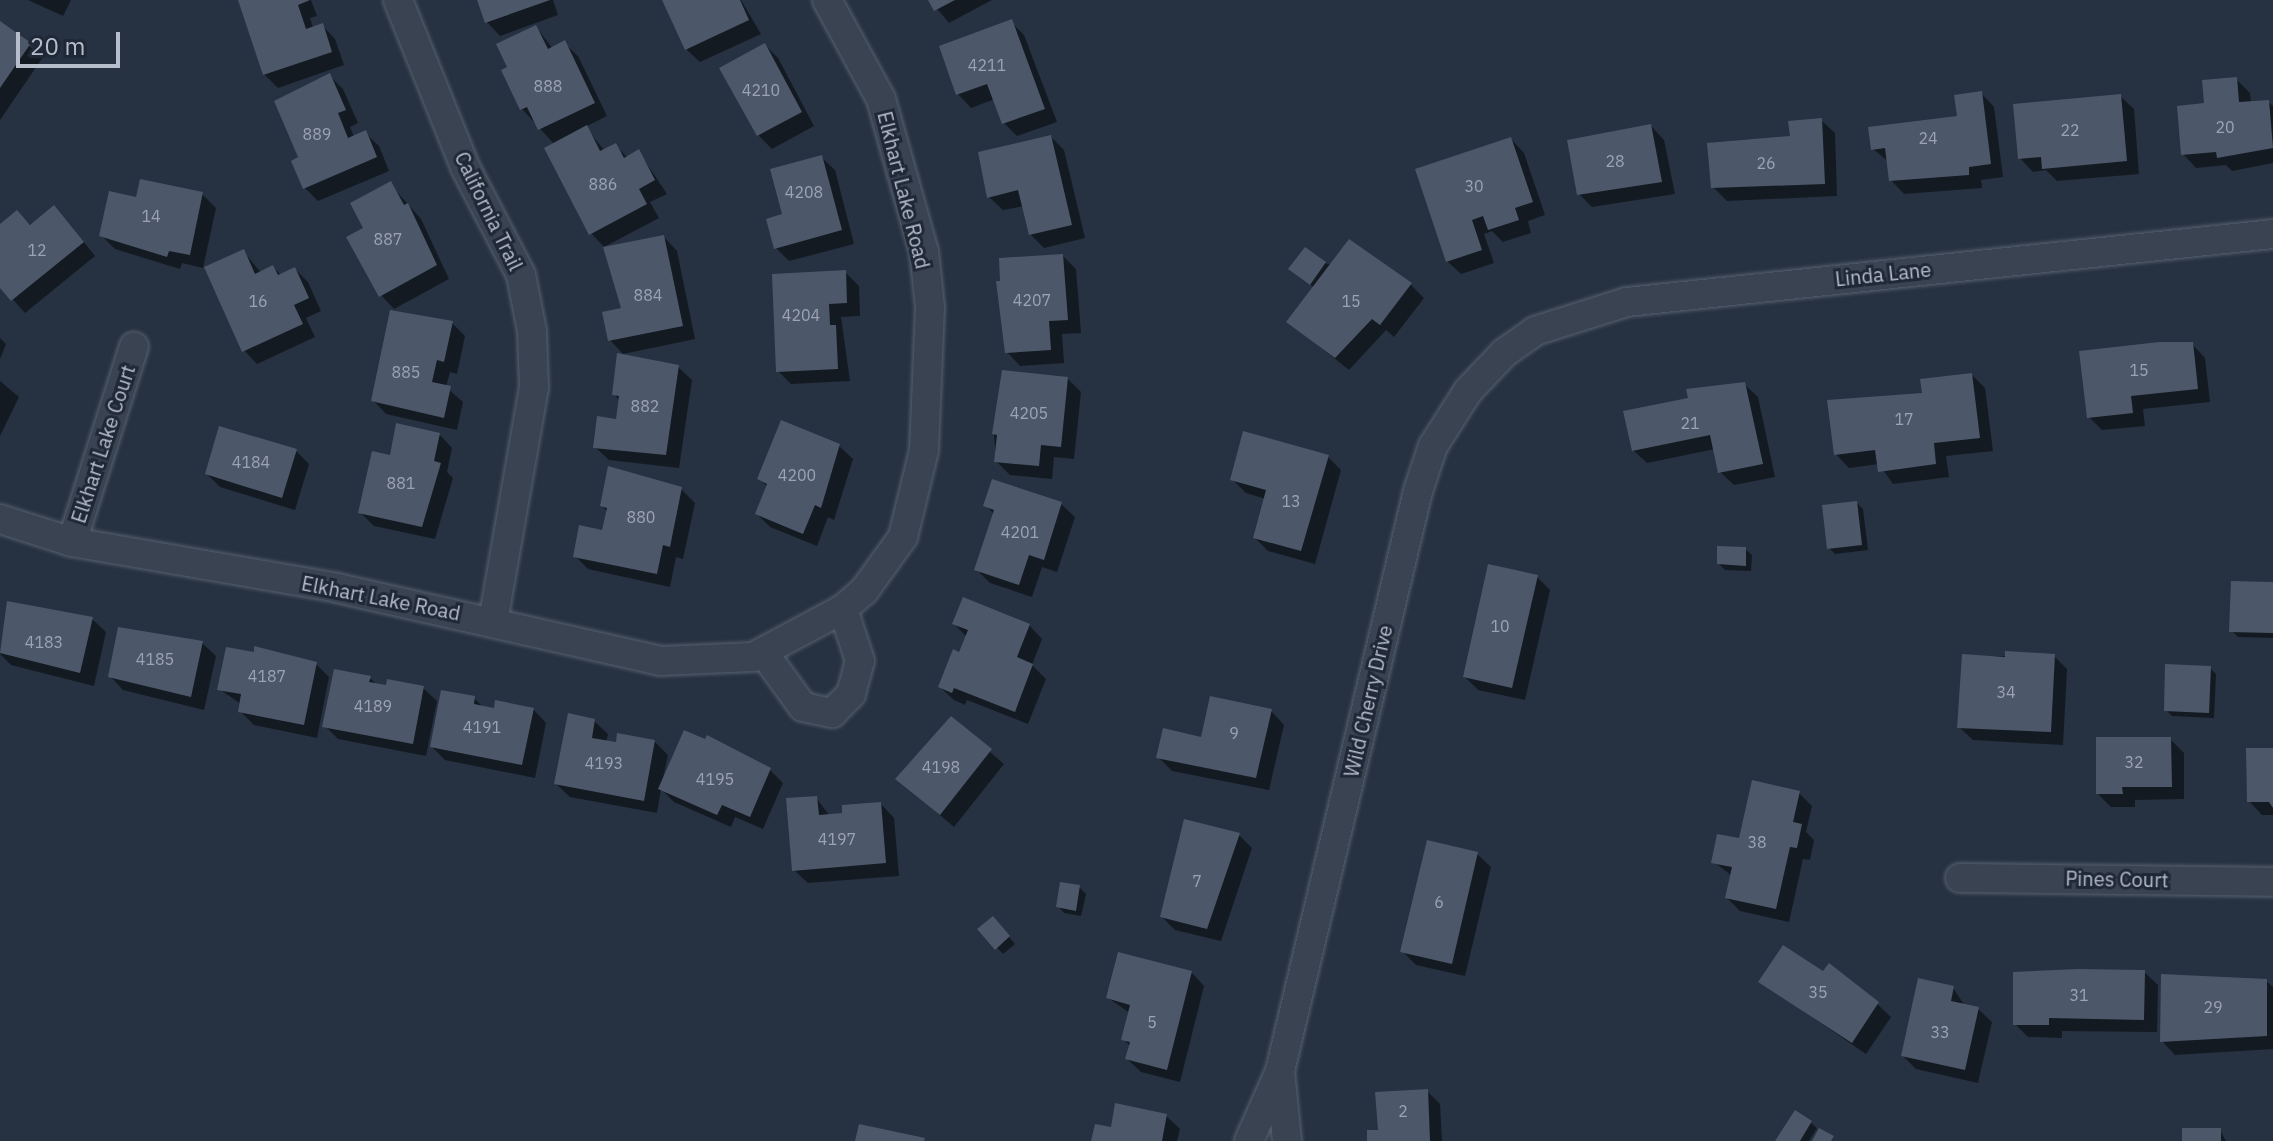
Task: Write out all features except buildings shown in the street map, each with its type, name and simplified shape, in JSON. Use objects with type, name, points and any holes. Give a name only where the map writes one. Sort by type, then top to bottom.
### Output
[{"type":"street","name":"California Trail","points":[[398,0],[465,167],[521,275],[532,331],[534,387],[493,621]]},
{"type":"street","name":"Elkhart Lake Road","points":[[0,519],[72,542],[337,588],[661,661],[753,657],[843,609],[864,591],[903,537],[924,450],[930,307],[924,252],[881,99],[827,0]]},
{"type":"street","name":"Linda Lane","points":[[1504,353],[1535,331],[1627,302],[2273,234]]},
{"type":"street","name":"Elkhart Lake Court","points":[[72,542],[134,347]]},
{"type":"street","name":"Wild Cherry Drive","points":[[1249,1141],[1280,1071],[1418,491],[1433,446],[1468,391],[1504,353]]},
{"type":"street","points":[[763,652],[803,707],[832,713],[851,694],[860,661],[843,609]]},
{"type":"street","name":"Pines Court","points":[[1960,878],[2273,882]]},
{"type":"street","name":"Wild Cherry Drive","points":[[1280,1071],[1287,1141]]}]
